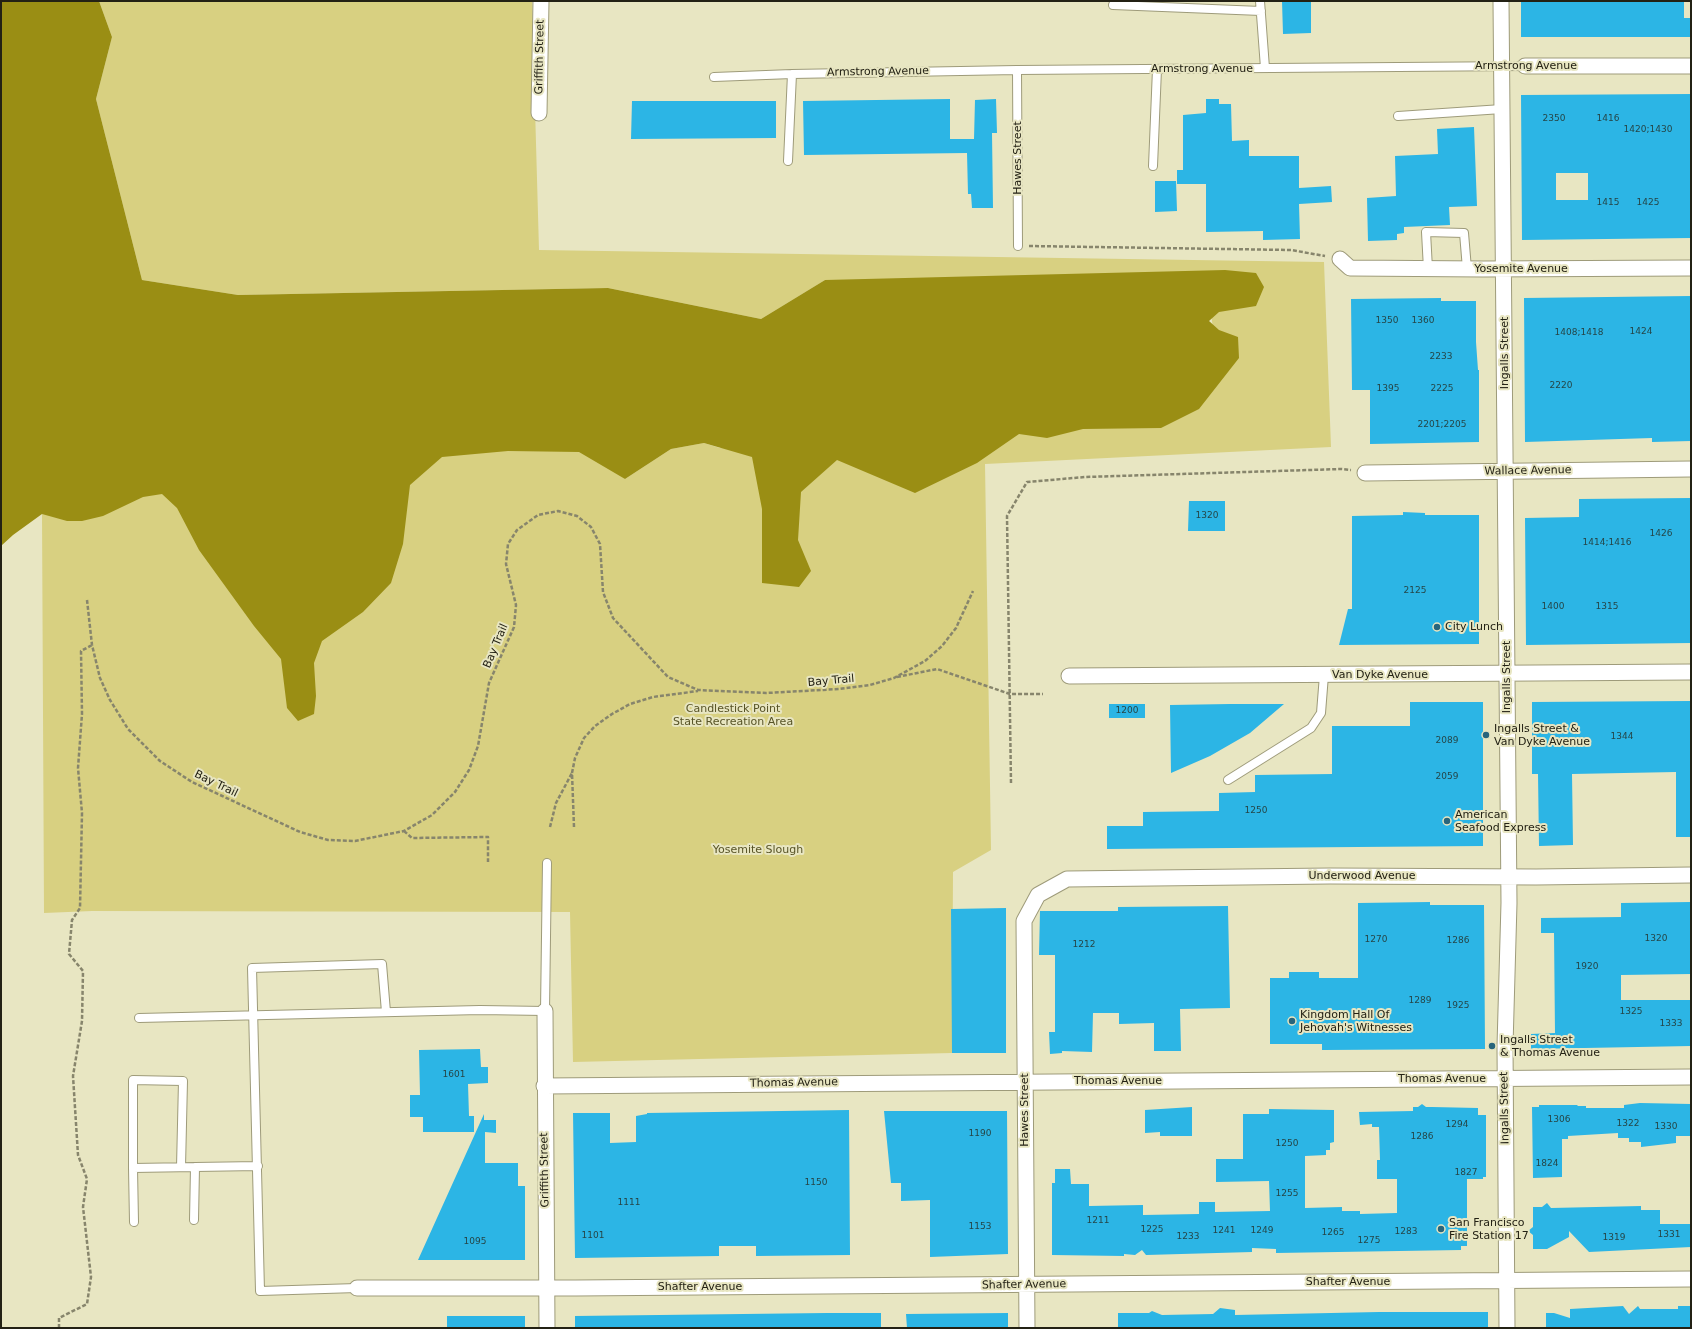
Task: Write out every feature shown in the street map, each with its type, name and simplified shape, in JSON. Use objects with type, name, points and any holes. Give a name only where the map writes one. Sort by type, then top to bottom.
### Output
[{"type":"street","name":"Griffith Street","points":[[539,113],[541,1]]},
{"type":"street","name":"Ingalls Street","points":[[1501,1],[1509,876],[1505,1078],[1507,1328]]},
{"type":"street","name":"Armstrong Avenue","points":[[1525,66],[1691,66]]},
{"type":"street","name":"Yosemite Avenue","points":[[1345,263],[1428,269],[1691,268]]},
{"type":"street","name":"Wallace Avenue","points":[[1365,472],[1691,469]]},
{"type":"street","name":"Van Dyke Avenue","points":[[1070,676],[1691,672]]},
{"type":"street","name":"Underwood Avenue","points":[[1038,895],[1067,880],[1330,876],[1691,875]]},
{"type":"street","name":"Hawes Street","points":[[1027,1328],[1024,921],[1038,895]]},
{"type":"street","name":"Griffith Street","points":[[545,1011],[544,1086],[547,1328]]},
{"type":"street","name":"Thomas Avenue","points":[[544,1086],[1691,1077]]},
{"type":"street","name":"Shafter Avenue","points":[[357,1288],[546,1288],[1691,1279]]},
{"type":"lane","points":[[1260,1],[1265,68]]},
{"type":"lane","points":[[1113,5],[1261,11]]},
{"type":"lane","name":"Armstrong Avenue","points":[[714,77],[1017,70],[1525,66]]},
{"type":"lane","points":[[1153,166],[1157,69]]},
{"type":"lane","name":"Hawes Street","points":[[1017,70],[1018,246]]},
{"type":"lane","points":[[788,161],[792,74]]},
{"type":"lane","points":[[1398,116],[1502,109]]},
{"type":"lane","points":[[1428,269],[1426,232],[1464,233],[1467,269]]},
{"type":"lane","points":[[1228,780],[1311,728],[1321,713],[1324,675]]},
{"type":"lane","points":[[140,1018],[480,1010],[545,1011],[547,863]]},
{"type":"lane","points":[[357,1288],[260,1291],[252,968],[382,964],[386,1012]]},
{"type":"lane","points":[[134,1222],[133,1080],[183,1081],[181,1167]]},
{"type":"lane","points":[[133,1168],[258,1166]]},
{"type":"lane","points":[[194,1220],[195,1167]]},
{"type":"path","points":[[1018,246],[1291,250],[1345,263]]},
{"type":"path","points":[[1011,783],[1007,516],[1027,482],[1085,477],[1341,469],[1365,472]]},
{"type":"path","name":"Bay Trail","points":[[86,600],[92,644],[100,678],[110,700],[128,729],[160,761],[192,782],[300,832],[328,840],[355,842],[404,831],[432,814],[455,792],[469,770],[478,746],[489,683],[514,627],[516,605],[506,564],[508,544],[517,530],[538,515],[558,511],[577,516],[591,527],[600,544],[603,592],[613,618],[668,677],[698,690],[766,693],[839,689],[870,685],[894,678],[925,661],[942,646],[956,628],[973,591]]},
{"type":"path","points":[[58,1328],[59,1318],[87,1304],[91,1277],[83,1207],[87,1179],[78,1155],[73,1076],[82,1021],[83,971],[69,954],[72,920],[80,908],[82,813],[78,768],[82,714],[81,651],[92,644]]},
{"type":"path","points":[[894,678],[938,669],[1010,694],[1043,694]]},
{"type":"path","points":[[574,827],[572,773],[575,758],[584,738],[595,726],[630,704],[653,697],[698,690]]},
{"type":"path","points":[[550,827],[556,803],[572,773]]},
{"type":"path","points":[[404,831],[412,838],[488,837],[488,862]]},
{"type":"green space","name":"Candlestick Point State Recreation Area","points":[[99,1],[532,1],[539,250],[1324,262],[1331,447],[985,464],[991,850],[953,872],[952,1053],[573,1062],[570,912],[92,911],[44,913],[42,514],[147,442],[577,438],[625,479],[671,449],[704,443],[720,448],[1214,337],[1207,281],[825,280],[761,319],[608,288],[238,295],[142,280],[96,99],[112,37]]},
{"type":"shaded area","points":[[1,1],[99,1],[112,37],[96,99],[142,280],[238,295],[608,288],[761,319],[825,280],[1225,270],[1256,273],[1264,287],[1256,306],[1219,312],[1209,321],[1219,330],[1238,337],[1239,358],[1199,409],[1161,428],[1083,429],[1047,438],[1019,434],[977,463],[915,493],[837,460],[801,492],[798,540],[811,571],[799,587],[762,583],[762,509],[752,457],[704,443],[671,449],[625,479],[579,452],[508,451],[442,457],[410,485],[403,544],[391,583],[363,612],[322,641],[314,663],[316,696],[314,714],[298,721],[287,708],[281,659],[254,626],[199,550],[177,508],[162,494],[143,497],[103,516],[82,521],[67,521],[42,514],[13,535],[1,546]]},
{"type":"building","points":[[1282,1],[1311,1],[1311,33],[1283,34]]},
{"type":"building","points":[[1521,1],[1684,1],[1684,18],[1691,18],[1691,37],[1521,37]]},
{"type":"building","points":[[1691,94],[1691,238],[1522,240],[1521,95]],"holes":[[[1556,173],[1588,173],[1588,200],[1556,200]]]},
{"type":"building","points":[[950,99],[950,139],[974,139],[975,100],[996,99],[997,133],[992,133],[993,208],[972,208],[971,194],[968,194],[967,153],[804,155],[803,101]]},
{"type":"building","points":[[1206,99],[1219,99],[1219,104],[1231,104],[1232,141],[1249,140],[1249,156],[1299,156],[1299,188],[1331,186],[1332,202],[1299,204],[1300,239],[1263,240],[1263,231],[1206,232],[1206,184],[1177,184],[1177,170],[1183,170],[1183,115],[1206,113]]},
{"type":"building","points":[[632,101],[776,101],[776,138],[631,139]]},
{"type":"building","points":[[1474,127],[1477,206],[1449,207],[1450,225],[1404,227],[1404,233],[1397,234],[1397,240],[1368,241],[1367,198],[1396,196],[1395,156],[1438,154],[1437,129]]},
{"type":"building","points":[[1155,181],[1176,181],[1177,211],[1155,212]]},
{"type":"building","points":[[1691,296],[1691,441],[1652,442],[1652,438],[1525,442],[1524,298]]},
{"type":"building","points":[[1441,298],[1441,301],[1476,301],[1476,342],[1479,370],[1479,442],[1370,444],[1370,390],[1352,390],[1351,299]]},
{"type":"building","points":[[1691,498],[1691,643],[1526,645],[1525,518],[1579,517],[1579,499]]},
{"type":"building","points":[[1189,501],[1225,501],[1225,531],[1188,531]]},
{"type":"building","points":[[1403,512],[1425,513],[1425,515],[1479,515],[1479,644],[1339,645],[1348,609],[1352,609],[1352,516],[1403,515]]},
{"type":"building","points":[[1691,701],[1691,837],[1676,837],[1676,772],[1572,774],[1573,845],[1539,846],[1538,774],[1532,774],[1532,702]]},
{"type":"building","points":[[1410,702],[1483,702],[1483,846],[1107,849],[1107,826],[1143,826],[1143,812],[1219,811],[1219,793],[1255,792],[1255,775],[1332,774],[1332,726],[1410,726]]},
{"type":"building","points":[[1109,704],[1145,704],[1145,718],[1109,718]]},
{"type":"building","points":[[1284,704],[1250,733],[1210,756],[1171,773],[1170,705]]},
{"type":"building","points":[[1430,902],[1430,905],[1484,905],[1485,1049],[1322,1050],[1322,1044],[1270,1044],[1270,978],[1289,978],[1289,972],[1319,972],[1319,978],[1358,978],[1358,903]]},
{"type":"building","points":[[1691,902],[1691,974],[1621,975],[1621,1000],[1691,1000],[1691,1046],[1531,1049],[1531,1034],[1555,1033],[1554,933],[1541,933],[1541,918],[1621,917],[1621,903]]},
{"type":"building","points":[[1228,906],[1230,1008],[1180,1009],[1181,1051],[1154,1051],[1154,1023],[1119,1024],[1119,1013],[1093,1013],[1092,1052],[1062,1051],[1062,1053],[1050,1054],[1049,1032],[1055,1032],[1055,955],[1039,955],[1040,911],[1118,911],[1118,907]]},
{"type":"building","points":[[1006,908],[1006,1053],[952,1053],[951,909]]},
{"type":"building","points":[[480,1049],[481,1067],[488,1067],[488,1083],[468,1084],[469,1116],[474,1116],[474,1132],[423,1132],[423,1117],[410,1117],[410,1095],[420,1095],[419,1050]]},
{"type":"building","points":[[1640,1103],[1691,1104],[1691,1136],[1676,1136],[1676,1143],[1641,1147],[1641,1142],[1629,1142],[1629,1138],[1618,1138],[1618,1133],[1568,1136],[1568,1139],[1562,1139],[1562,1177],[1533,1178],[1532,1107],[1539,1107],[1539,1105],[1578,1105],[1577,1106],[1586,1106],[1586,1108],[1624,1108],[1624,1105]]},
{"type":"building","points":[[1422,1104],[1426,1107],[1478,1108],[1478,1115],[1486,1115],[1486,1177],[1483,1177],[1483,1179],[1467,1179],[1467,1246],[1461,1246],[1461,1250],[1276,1253],[1276,1249],[1252,1248],[1252,1252],[1146,1255],[1142,1250],[1135,1255],[1124,1254],[1124,1256],[1052,1255],[1052,1183],[1055,1183],[1055,1169],[1070,1169],[1071,1184],[1089,1184],[1089,1206],[1143,1205],[1143,1215],[1199,1214],[1199,1202],[1215,1202],[1215,1212],[1270,1211],[1269,1181],[1216,1182],[1216,1159],[1243,1159],[1243,1114],[1269,1114],[1269,1109],[1334,1110],[1334,1142],[1330,1143],[1330,1150],[1326,1150],[1326,1155],[1305,1156],[1305,1208],[1342,1207],[1342,1211],[1360,1211],[1360,1214],[1397,1213],[1397,1179],[1377,1179],[1377,1160],[1380,1160],[1379,1127],[1372,1127],[1372,1124],[1360,1125],[1359,1112],[1413,1111],[1413,1107],[1418,1107]]},
{"type":"building","points":[[1192,1107],[1192,1136],[1160,1136],[1160,1132],[1145,1133],[1145,1110]]},
{"type":"building","points":[[849,1110],[850,1255],[756,1256],[756,1246],[719,1246],[719,1256],[575,1258],[573,1113],[610,1113],[610,1143],[636,1142],[636,1116],[647,1113]]},
{"type":"building","points":[[884,1111],[1007,1111],[1008,1254],[930,1257],[930,1200],[901,1201],[901,1183],[891,1183]]},
{"type":"building","points":[[484,1114],[484,1120],[496,1120],[496,1133],[485,1132],[485,1163],[518,1163],[518,1186],[525,1186],[525,1260],[418,1260]]},
{"type":"building","points":[[1547,1203],[1551,1208],[1641,1206],[1641,1210],[1660,1210],[1660,1224],[1691,1224],[1691,1247],[1589,1252],[1569,1231],[1569,1237],[1547,1249],[1533,1249],[1533,1235],[1528,1231],[1533,1227],[1533,1207],[1542,1207]]},
{"type":"building","points":[[1623,1306],[1629,1314],[1638,1306],[1640,1309],[1678,1309],[1678,1306],[1691,1306],[1691,1328],[1546,1328],[1546,1313],[1554,1313],[1570,1318],[1570,1309]]},
{"type":"building","points":[[1220,1308],[1235,1310],[1235,1315],[1379,1312],[1488,1312],[1488,1328],[1118,1328],[1118,1313],[1149,1313],[1152,1311],[1162,1315],[1213,1314]]},
{"type":"building","points":[[881,1313],[881,1328],[575,1328],[575,1316]]},
{"type":"building","points":[[1008,1313],[1008,1328],[907,1328],[906,1314]]},
{"type":"building","points":[[447,1316],[525,1316],[525,1328],[447,1328]]},
{"type":"place","name":"City Lunch","points":[[1437,627]]},
{"type":"place","name":"Ingalls Street & Van Dyke Avenue","points":[[1486,735]]},
{"type":"place","name":"American Seafood Express","points":[[1447,821]]},
{"type":"place","name":"Kingdom Hall Of Jehovah's Witnesses","points":[[1292,1021]]},
{"type":"place","name":"Ingalls Street & Thomas Avenue","points":[[1492,1046]]},
{"type":"place","name":"San Francisco Fire Station 17","points":[[1441,1229]]},
{"type":"park label","name":"Yosemite Slough","points":[[758,850]]}]
